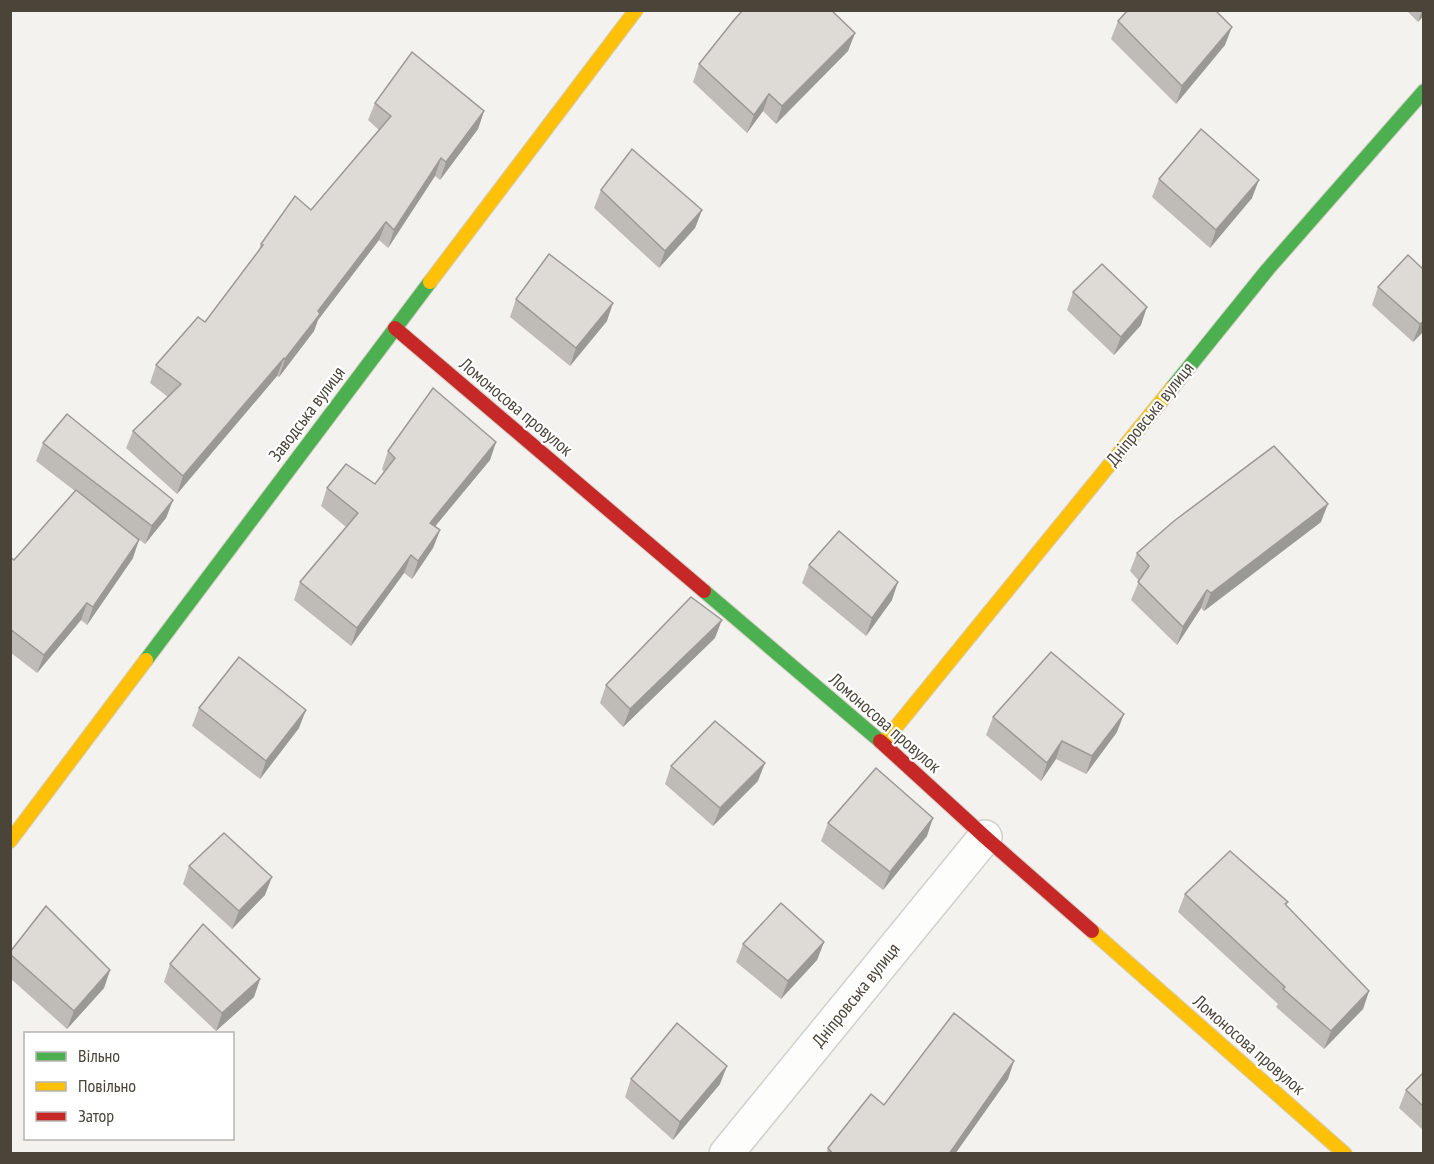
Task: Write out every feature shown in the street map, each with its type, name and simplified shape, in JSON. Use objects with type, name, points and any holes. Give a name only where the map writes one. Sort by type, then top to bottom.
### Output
[{"type":"street","name":"Заводська вулиця","points":[[10,841],[394,328],[636,10]]},
{"type":"street","name":"Дніпровська вулиця","points":[[883,743],[1268,269],[1424,91]]},
{"type":"street","name":"Ломоносова провулок","points":[[394,328],[883,743],[985,837],[1345,1154]]},
{"type":"street","name":"Дніпровська вулиця","points":[[726,1154],[985,837]]},
{"type":"building","points":[[743,10],[831,10],[855,33],[782,106],[769,94],[754,115],[699,64]]},
{"type":"building","points":[[1128,10],[1215,10],[1232,27],[1182,86],[1118,21]]},
{"type":"building","points":[[412,52],[484,111],[446,162],[441,158],[394,230],[386,222],[318,311],[320,314],[285,359],[183,476],[133,431],[181,384],[156,365],[198,317],[205,322],[263,245],[261,244],[295,196],[311,210],[391,116],[375,103]]},
{"type":"building","points":[[1201,129],[1259,180],[1216,230],[1159,179]]},
{"type":"building","points":[[632,149],[702,210],[665,251],[601,190]]},
{"type":"building","points":[[549,254],[613,303],[576,348],[516,299]]},
{"type":"building","points":[[1408,255],[1424,270],[1424,321],[1420,324],[1378,287]]},
{"type":"building","points":[[1102,264],[1147,307],[1121,337],[1073,292]]},
{"type":"building","points":[[433,388],[496,442],[430,523],[440,530],[418,561],[411,555],[357,628],[300,582],[358,513],[327,488],[346,464],[375,484],[395,458],[388,451]]},
{"type":"building","points":[[67,414],[173,500],[152,526],[43,443]]},
{"type":"building","points":[[1274,446],[1328,504],[1211,593],[1207,590],[1183,627],[1138,582],[1149,566],[1137,553],[1174,521]]},
{"type":"building","points":[[76,490],[139,540],[93,607],[87,603],[44,655],[10,629],[10,557],[14,560]]},
{"type":"building","points":[[839,531],[898,582],[872,618],[809,565]]},
{"type":"building","points":[[691,597],[722,620],[630,709],[606,685]]},
{"type":"building","points":[[1051,652],[1124,714],[1092,756],[1062,741],[1047,763],[993,717]]},
{"type":"building","points":[[239,657],[306,710],[266,761],[199,708]]},
{"type":"building","points":[[715,721],[765,763],[720,808],[671,766]]},
{"type":"building","points":[[876,768],[933,818],[890,872],[828,823]]},
{"type":"building","points":[[224,833],[272,877],[239,911],[189,866]]},
{"type":"building","points":[[1230,851],[1288,902],[1285,904],[1369,991],[1331,1031],[1283,989],[1285,987],[1185,894]]},
{"type":"building","points":[[781,903],[824,942],[788,981],[743,944]]},
{"type":"building","points":[[46,906],[110,970],[74,1011],[10,954]]},
{"type":"building","points":[[203,924],[260,979],[222,1013],[170,964]]},
{"type":"building","points":[[954,1013],[1014,1061],[949,1154],[833,1154],[828,1148],[871,1094],[884,1105]]},
{"type":"building","points":[[677,1023],[727,1066],[680,1122],[631,1079]]},
{"type":"building","points":[[1424,1072],[1424,1107],[1406,1090]]},
{"type":"traffic: fast","points":[[1172,388],[1268,269],[1424,91]]},
{"type":"traffic: fast","points":[[146,660],[430,282]]},
{"type":"traffic: fast","points":[[704,591],[880,741]]},
{"type":"traffic: slow","points":[[430,282],[636,10]]},
{"type":"traffic: slow","points":[[883,743],[1172,388]]},
{"type":"traffic: slow","points":[[10,841],[146,660]]},
{"type":"traffic: slow","points":[[1092,931],[1345,1154]]},
{"type":"traffic: jam","points":[[395,328],[704,591]]},
{"type":"traffic: jam","points":[[880,741],[1092,931]]}]
